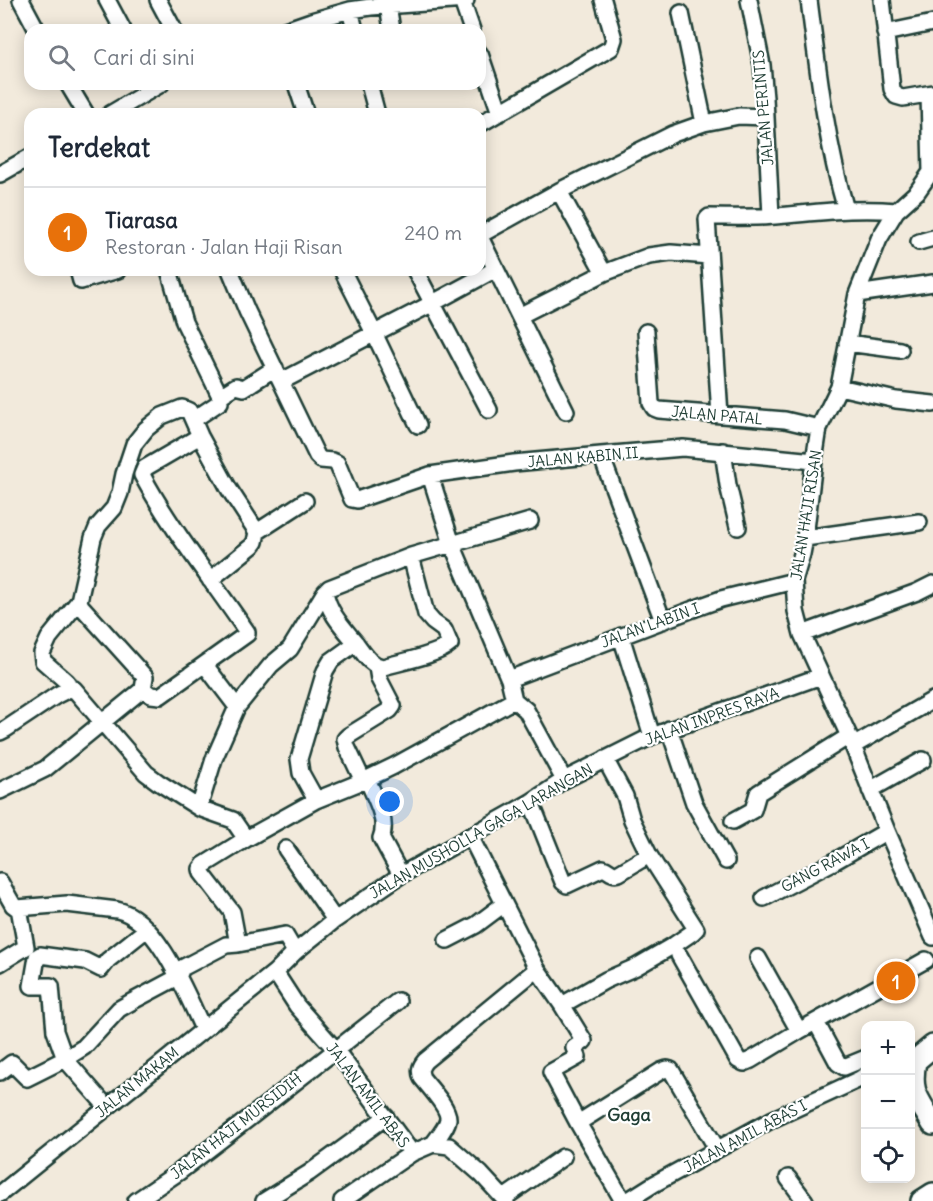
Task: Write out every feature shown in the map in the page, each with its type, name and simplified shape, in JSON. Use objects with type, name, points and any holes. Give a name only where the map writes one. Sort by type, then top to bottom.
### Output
[{"type":"street","points":[[21,0],[34,24]]},
{"type":"street","points":[[107,0],[120,24]]},
{"type":"street","points":[[158,0],[171,24]]},
{"type":"street","points":[[302,24],[384,3],[464,0],[470,24]]},
{"type":"street","points":[[486,121],[611,48],[614,39],[603,0]]},
{"type":"street","name":"JALAN PERINTIS","points":[[749,0],[762,65],[771,216]]},
{"type":"street","points":[[809,0],[824,112],[846,210]]},
{"type":"street","points":[[882,0],[892,89],[896,96],[903,98],[931,94]]},
{"type":"street","points":[[384,3],[390,24]]},
{"type":"street","points":[[350,10],[354,24]]},
{"type":"street","points":[[681,13],[704,123]]},
{"type":"street","points":[[885,33],[933,23]]},
{"type":"street","points":[[486,72],[500,113]]},
{"type":"street","points":[[72,90],[82,108]]},
{"type":"street","points":[[125,108],[152,90]]},
{"type":"street","points":[[298,90],[304,108]]},
{"type":"street","points":[[371,90],[375,108]]},
{"type":"street","name":"JALAN HAJI RISAN","points":[[931,94],[931,172],[926,187],[896,211],[879,239],[857,294],[839,387],[819,428],[805,538],[794,580],[796,611],[802,634],[851,741],[886,831],[933,938]]},
{"type":"street","points":[[486,233],[559,191],[657,141],[704,123],[739,116],[766,117]]},
{"type":"street","points":[[0,174],[24,161]]},
{"type":"street","points":[[559,191],[604,273]]},
{"type":"street","points":[[720,415],[707,219],[710,217],[771,216],[846,210],[896,211]]},
{"type":"street","points":[[486,248],[566,411]]},
{"type":"street","points":[[519,316],[604,273],[649,256],[671,253],[709,256]]},
{"type":"street","points":[[486,274],[496,268]]},
{"type":"street","points":[[80,276],[81,281],[98,276]]},
{"type":"street","points":[[172,276],[184,322],[220,396],[220,402],[193,420]]},
{"type":"street","points":[[232,276],[247,311],[279,374]]},
{"type":"street","points":[[345,276],[418,425]]},
{"type":"street","points":[[418,276],[489,410]]},
{"type":"street","points":[[220,396],[236,386],[244,388],[374,333],[482,276]]},
{"type":"street","points":[[857,294],[933,283]]},
{"type":"street","name":"JALAN PATAL","points":[[646,332],[651,403],[654,408],[784,420],[819,428]]},
{"type":"street","points":[[847,343],[900,350]]},
{"type":"street","name":"JALAN KABIN II","points":[[279,374],[317,456],[321,460],[336,463],[352,499],[357,500],[430,476],[514,463],[601,455],[683,448],[814,460]]},
{"type":"street","points":[[839,387],[896,400],[933,404]]},
{"type":"street","points":[[69,688],[67,682],[43,661],[42,653],[49,638],[79,601],[93,538],[98,526],[114,508],[134,444],[146,429],[162,416],[184,408],[189,411],[229,489],[257,532],[252,546],[210,580]]},
{"type":"street","points":[[142,689],[151,695],[160,696],[245,636],[247,632],[155,500],[142,475],[145,468],[200,436]]},
{"type":"street","points":[[723,451],[738,527]]},
{"type":"street","points":[[601,455],[663,621]]},
{"type":"street","points":[[430,476],[452,544],[509,679],[514,700],[526,710],[564,780]]},
{"type":"street","points":[[257,532],[305,501]]},
{"type":"street","points":[[199,808],[214,759],[237,707],[271,665],[290,649],[325,592],[333,586],[411,556],[530,521]]},
{"type":"street","points":[[805,538],[919,522]]},
{"type":"street","points":[[377,667],[383,668],[439,651],[450,644],[444,630],[426,614],[411,556]]},
{"type":"street","name":"JALAN LABIN I","points":[[509,679],[722,600],[794,580]]},
{"type":"street","points":[[802,634],[933,584]]},
{"type":"street","points":[[325,592],[327,602],[339,625],[377,667],[379,679],[393,706],[345,739],[346,747],[365,780],[382,817],[381,838],[401,875]]},
{"type":"street","points":[[0,791],[45,769],[142,689],[145,677],[79,601]]},
{"type":"street","points":[[621,636],[652,736]]},
{"type":"street","points":[[316,801],[301,773],[299,759],[325,671],[331,661],[356,643]]},
{"type":"street","points":[[205,665],[237,707]]},
{"type":"street","name":"JALAN INPRES RAYA","points":[[605,759],[669,729],[821,676]]},
{"type":"street","points":[[0,732],[57,694],[69,688],[74,689],[146,773],[199,808],[233,820],[246,839]]},
{"type":"street","points":[[238,944],[232,912],[202,873],[201,869],[204,866],[246,839],[316,801],[394,766],[514,700]]},
{"type":"street","points":[[733,820],[753,810],[758,793],[851,741],[933,700]]},
{"type":"street","points":[[669,729],[694,803],[726,861]]},
{"type":"street","points":[[562,1005],[606,980],[636,967],[696,929],[649,855],[632,820],[625,796],[605,759]]},
{"type":"street","name":"JALAN MUSHOLLA GAGA LARANGAN","points":[[275,972],[295,952],[335,920],[401,875],[531,802],[564,780],[605,759]]},
{"type":"street","points":[[870,790],[923,760]]},
{"type":"street","points":[[531,802],[563,882],[567,885],[603,868],[610,873],[619,873],[649,855]]},
{"type":"street","name":"GANG RAWA I","points":[[764,898],[886,831]]},
{"type":"street","points":[[470,836],[537,969],[584,1041],[574,1048],[578,1057],[551,1072],[578,1123],[625,1201]]},
{"type":"street","points":[[286,849],[335,920]]},
{"type":"street","points":[[0,882],[13,905],[19,908],[67,904],[123,911],[134,916],[160,945],[203,1029]]},
{"type":"street","points":[[447,940],[476,925],[504,904]]},
{"type":"street","points":[[0,963],[26,947],[19,908]]},
{"type":"street","points":[[107,1107],[65,1059],[55,1031],[51,986],[32,986],[37,957],[39,955],[85,961],[101,969],[108,960],[147,929]]},
{"type":"street","points":[[0,1072],[12,1063],[27,1078],[65,1059],[84,1047],[119,1009],[178,977],[182,968],[226,945],[285,935],[295,952]]},
{"type":"street","points":[[679,955],[738,1060],[744,1063],[926,960]]},
{"type":"street","points":[[758,958],[799,1031]]},
{"type":"street","points":[[434,1144],[448,1121],[448,1115],[446,1109],[422,1078],[420,1067],[537,969]]},
{"type":"street","name":"JALAN MAKAM","points":[[0,1194],[275,972]]},
{"type":"street","name":"JALAN AMIL ABAS","points":[[275,972],[297,1006],[335,1049],[412,1153],[434,1144],[449,1146],[481,1174],[505,1200]]},
{"type":"street","name":"JALAN HAJI MURSIDIH","points":[[136,1201],[179,1172],[398,1000]]},
{"type":"street","points":[[816,1022],[838,1063],[844,1067],[861,1060]]},
{"type":"street","points":[[915,1059],[933,1046]]},
{"type":"street","points":[[578,1123],[667,1069],[671,1070],[717,1149]]},
{"type":"street","points":[[912,1075],[916,1096],[933,1124]]},
{"type":"street","name":"JALAN AMIL ABAS I","points":[[625,1201],[773,1119],[861,1078]]},
{"type":"street","points":[[264,1201],[309,1173],[386,1117]]},
{"type":"street","points":[[342,1201],[412,1153]]},
{"type":"street","points":[[505,1200],[563,1157]]},
{"type":"street","points":[[788,1178],[805,1201]]},
{"type":"street","points":[[922,1201],[933,1194]]},
{"type":"place","name":"Tiarasa","points":[[896,981]]},
{"type":"district","name":"Gaga","points":[[629,1114]]}]
